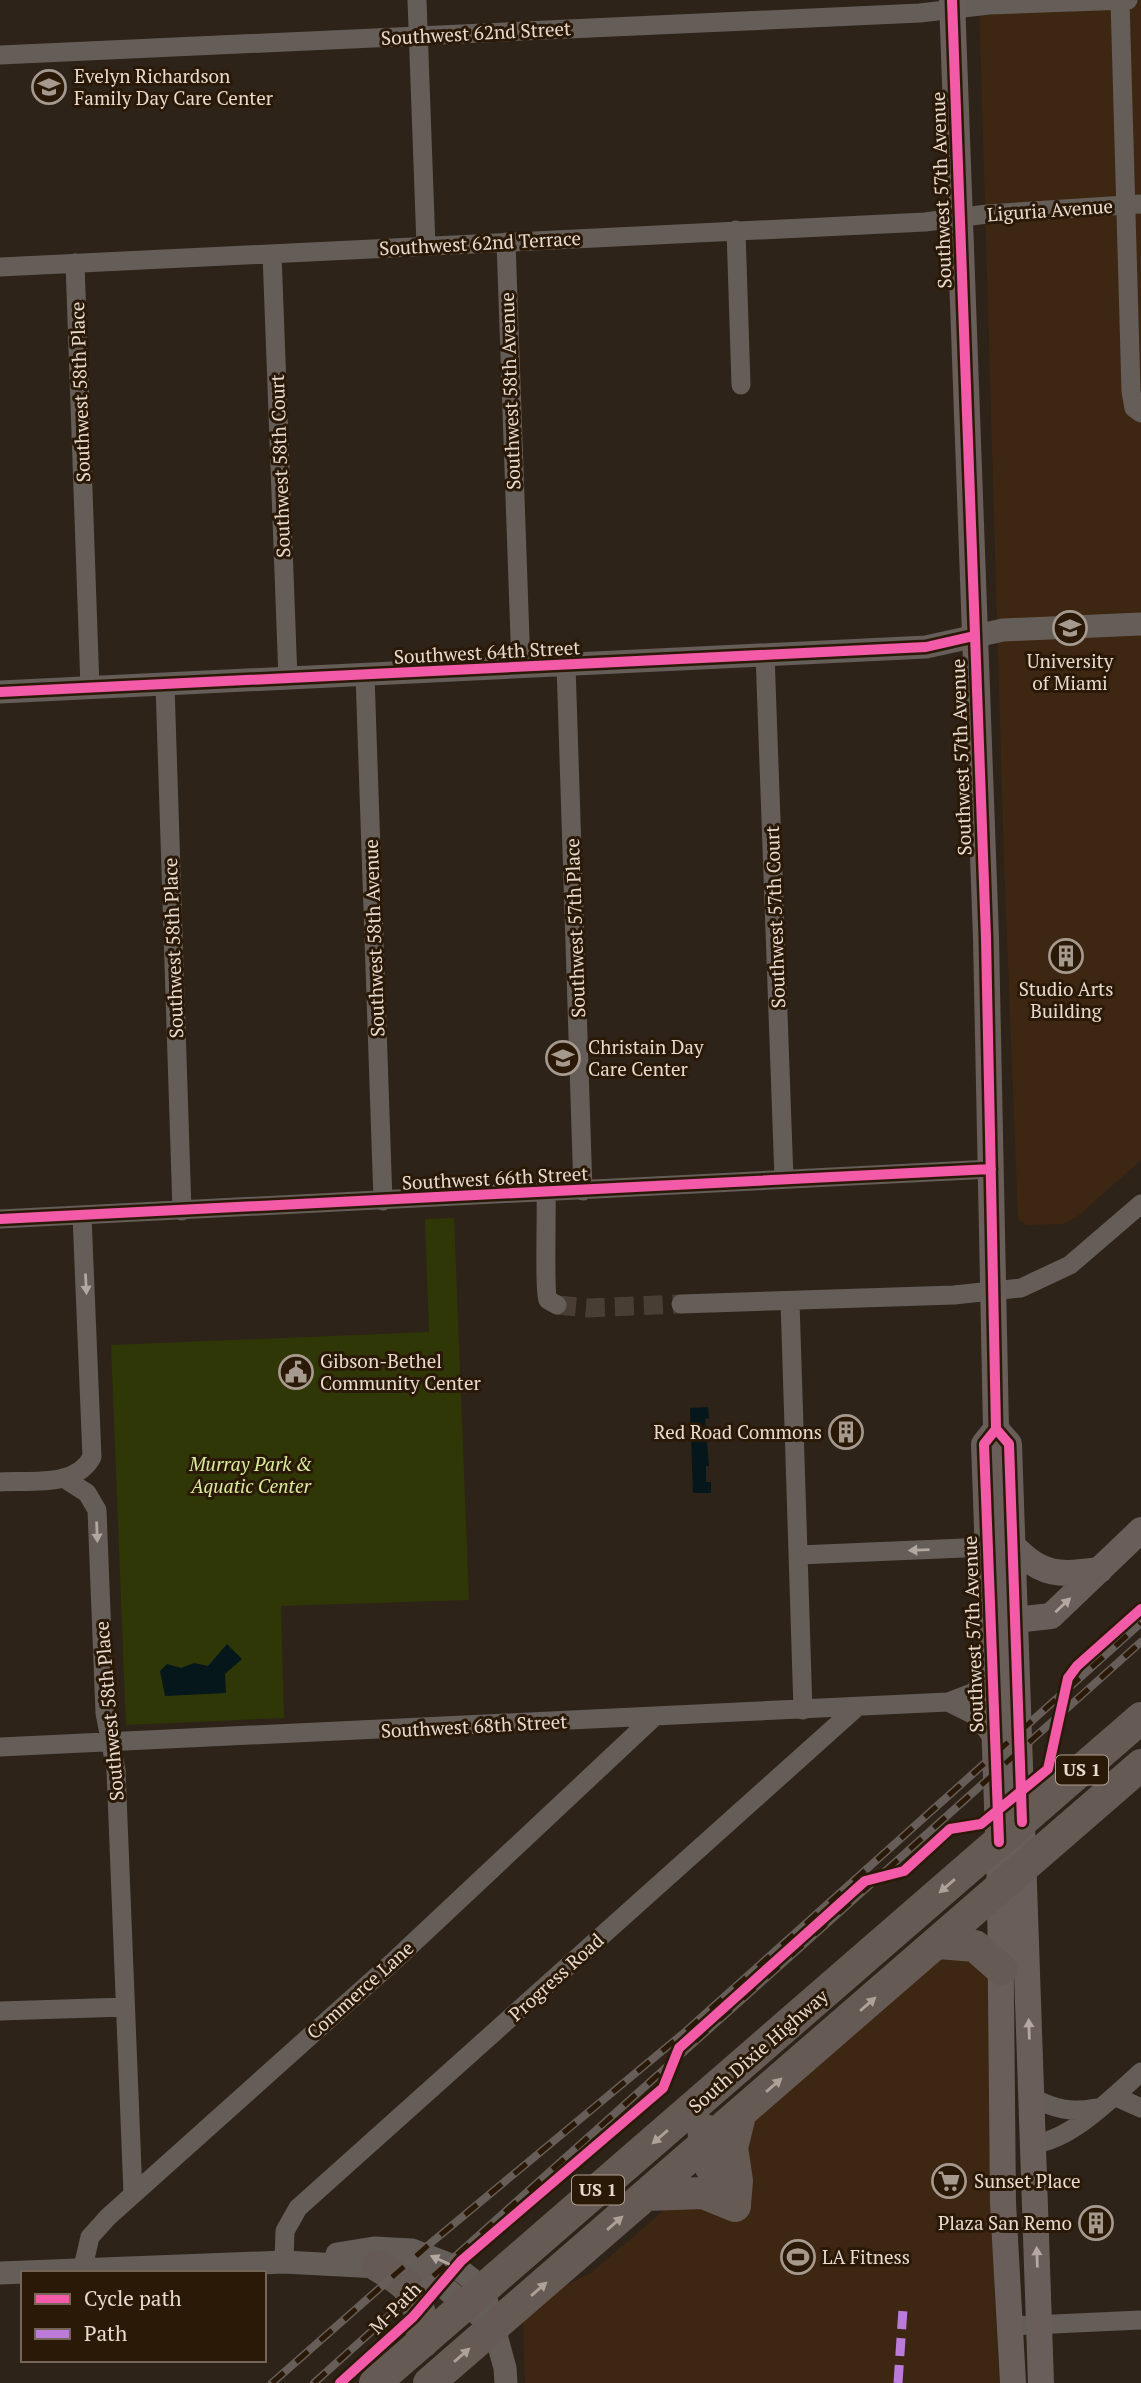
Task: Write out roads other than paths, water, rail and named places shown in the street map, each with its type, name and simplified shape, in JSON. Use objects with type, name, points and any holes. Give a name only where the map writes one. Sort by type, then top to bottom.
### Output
[{"type":"highway","name":"South Dixie Highway","points":[[375,2383],[1141,1718]]},
{"type":"highway","name":"South Dixie Highway","points":[[429,2383],[1141,1765]]},
{"type":"highway","points":[[939,1943],[975,1946],[1001,1969]]},
{"type":"highway","points":[[731,2076],[723,2101],[704,2126],[704,2146],[710,2166],[735,2206]]},
{"type":"highway","points":[[735,2206],[737,2181],[732,2148],[740,2115]]},
{"type":"highway","points":[[646,2195],[703,2193],[735,2206]]},
{"type":"highway","points":[[377,2266],[406,2283],[417,2299],[423,2342]]},
{"type":"main road","name":"Southwest 57th Avenue","points":[[952,4],[992,1169],[996,1429],[1009,1444],[992,1667],[994,1739],[1010,1832],[1024,1867],[1041,2383]]},
{"type":"main road","name":"Southwest 57th Avenue","points":[[996,1429],[984,1444],[986,1510],[1000,1546],[1016,1620],[1010,1832]]},
{"type":"main road","points":[[986,1510],[999,1531],[1002,1606],[1008,1616],[1016,1620],[1051,1616],[1141,1530]]},
{"type":"main road","points":[[1000,1546],[1049,1572],[1100,1570]]},
{"type":"main road","points":[[1010,1832],[1000,1888],[1002,2179],[1013,2383]]},
{"type":"main road","points":[[1002,2081],[1023,2135],[1033,2144],[1002,2179]]},
{"type":"street","points":[[417,0],[426,246]]},
{"type":"street","points":[[1120,0],[1134,205],[1131,391],[1138,411]]},
{"type":"street","name":"Southwest 62nd Street","points":[[0,55],[907,13],[952,4],[1128,0]]},
{"type":"street","name":"Liguria Avenue","points":[[959,217],[1134,205]]},
{"type":"street","name":"Southwest 62nd Terrace","points":[[0,267],[925,222],[959,217]]},
{"type":"street","points":[[736,230],[741,385]]},
{"type":"street","name":"Southwest 58th Avenue","points":[[506,242],[521,667]]},
{"type":"street","name":"Southwest 58th Court","points":[[272,254],[288,679]]},
{"type":"street","name":"Southwest 58th Place","points":[[75,263],[90,688]]},
{"type":"street","name":"Southwest 64th Street","points":[[0,692],[926,647],[1003,630],[1141,624]]},
{"type":"street","name":"Southwest 57th Court","points":[[765,654],[784,1180]]},
{"type":"street","name":"Southwest 57th Place","points":[[566,665],[583,1191]]},
{"type":"street","name":"Southwest 58th Avenue","points":[[365,675],[383,1201]]},
{"type":"street","name":"Southwest 58th Place","points":[[165,685],[182,1211]]},
{"type":"street","name":"Southwest 66th Street","points":[[0,1219],[992,1169]]},
{"type":"street","points":[[546,1192],[548,1267],[544,1288],[548,1300],[557,1305]]},
{"type":"street","points":[[681,1304],[790,1301],[1021,1288],[1054,1275],[1095,1246],[1141,1204]]},
{"type":"street","points":[[0,1482],[65,1479],[85,1468],[94,1451],[82,1216]]},
{"type":"street","points":[[790,1301],[803,1710]]},
{"type":"street","name":"Southwest 58th Place","points":[[65,1479],[88,1493],[97,1510],[105,1713],[116,1770],[133,2194]]},
{"type":"street","points":[[799,1555],[1000,1546]]},
{"type":"street","name":"Southwest 68th Street","points":[[0,1747],[948,1702],[974,1692],[992,1667]]},
{"type":"street","points":[[948,1702],[974,1715],[994,1739]]},
{"type":"street","name":"Progress Road","points":[[284,2262],[285,2231],[298,2208],[856,1708]]},
{"type":"street","name":"Commerce Lane","points":[[82,2271],[90,2237],[133,2194],[395,1960],[653,1718]]},
{"type":"street","points":[[0,2011],[125,2007]]},
{"type":"street","points":[[1033,2144],[1057,2140],[1141,2072]]},
{"type":"street","points":[[1114,2096],[1141,2108]]},
{"type":"street","points":[[1031,2097],[1058,2110],[1070,2112],[1097,2107]]},
{"type":"street","points":[[284,2262],[374,2248],[412,2250],[456,2267],[494,2327],[505,2368],[506,2383]]},
{"type":"street","points":[[82,2271],[284,2262],[377,2266],[427,2277],[474,2296]]},
{"type":"street","points":[[0,2273],[21,2272]]},
{"type":"street","points":[[1010,2326],[1141,2320]]},
{"type":"tunnel","points":[[557,1305],[588,1308],[681,1304]]},
{"type":"railway","points":[[272,2383],[432,2242],[685,2032],[1141,1623]]},
{"type":"railway","points":[[314,2383],[1141,1642]]},
{"type":"place","name":"Evelyn Richardson Family Day Care Center","points":[[49,87]]},
{"type":"place","name":"University of Miami","points":[[1070,628]]},
{"type":"place","name":"Studio Arts Building","points":[[1066,956]]},
{"type":"place","name":"Christain Day Care Center","points":[[563,1058]]},
{"type":"place","name":"Gibson-Bethel Community Center","points":[[296,1372]]},
{"type":"place","name":"Red Road Commons","points":[[846,1432]]},
{"type":"place","name":"Sunset Place","points":[[949,2181]]},
{"type":"place","name":"Plaza San Remo","points":[[1096,2223]]},
{"type":"place","name":"LA Fitness","points":[[798,2257]]},
{"type":"park label","name":"Murray Park & Aquatic Center","points":[[251,1475]]}]
